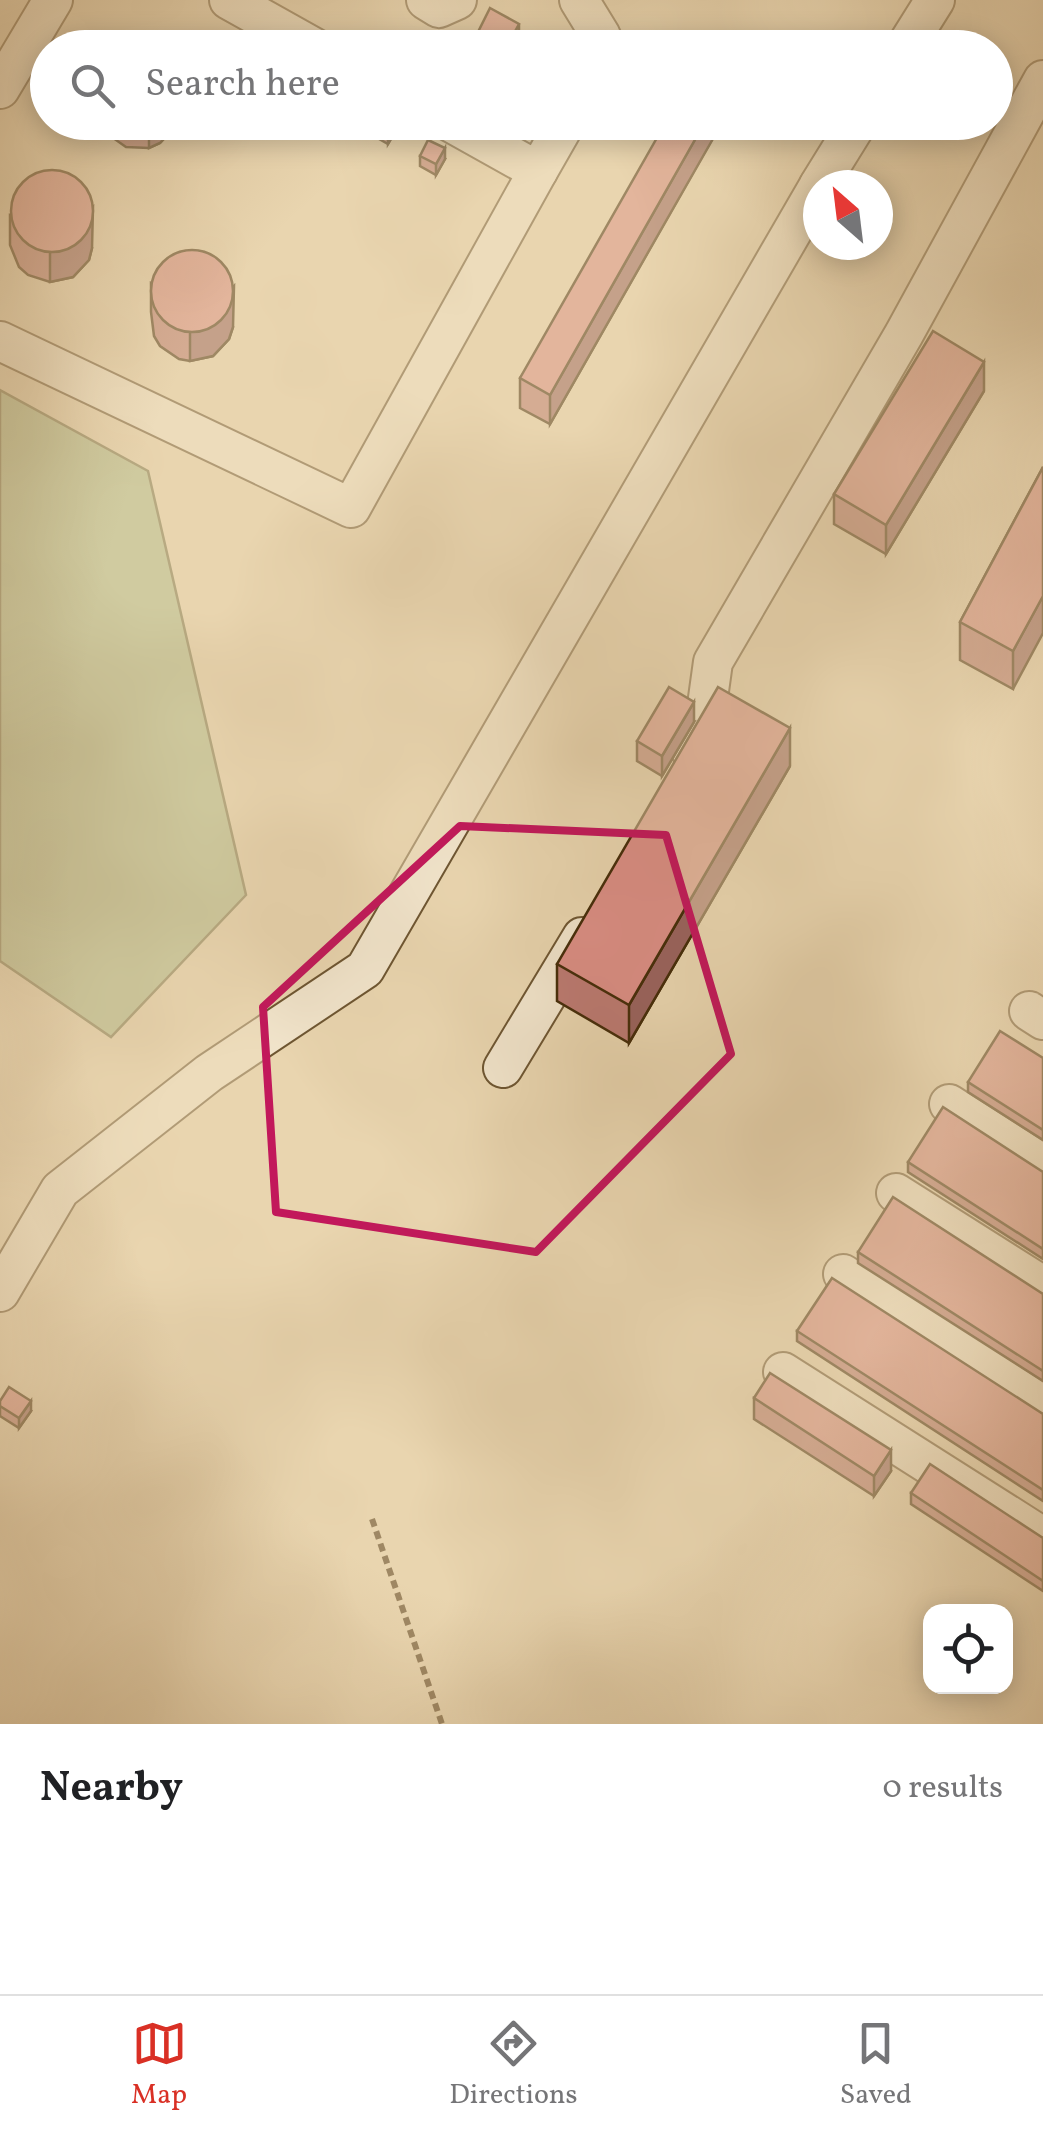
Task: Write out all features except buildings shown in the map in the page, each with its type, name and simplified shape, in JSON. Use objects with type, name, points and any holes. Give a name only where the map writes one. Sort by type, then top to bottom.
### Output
[{"type":"lane","points":[[34,30],[52,0]]},
{"type":"lane","points":[[229,0],[283,30]]},
{"type":"lane","points":[[426,0],[439,8],[457,0]]},
{"type":"lane","points":[[579,0],[598,30]]},
{"type":"lane","points":[[917,30],[935,0]]},
{"type":"lane","points":[[0,89],[30,38]]},
{"type":"lane","points":[[1013,135],[1043,80]]},
{"type":"lane","points":[[482,140],[538,171]]},
{"type":"lane","points":[[0,341],[351,508],[556,140]]},
{"type":"lane","points":[[829,170],[847,140]]},
{"type":"lane","points":[[677,777],[703,734],[713,662],[904,334],[1010,140]]},
{"type":"lane","points":[[0,1292],[60,1190],[209,1073],[365,969],[803,214]]},
{"type":"lane","points":[[504,1068],[601,904]]},
{"type":"lane","points":[[949,1104],[1043,1164]]},
{"type":"lane","points":[[896,1193],[1043,1286]]},
{"type":"lane","points":[[843,1274],[1043,1405]]},
{"type":"lane","points":[[783,1372],[1043,1537]]},
{"type":"path","points":[[372,1519],[442,1724]]},
{"type":"highlighted area","points":[[460,826],[666,835],[731,1054],[536,1252],[276,1212],[263,1007]]},
{"type":"green space","points":[[0,390],[148,471],[246,895],[111,1037],[0,961]]}]
